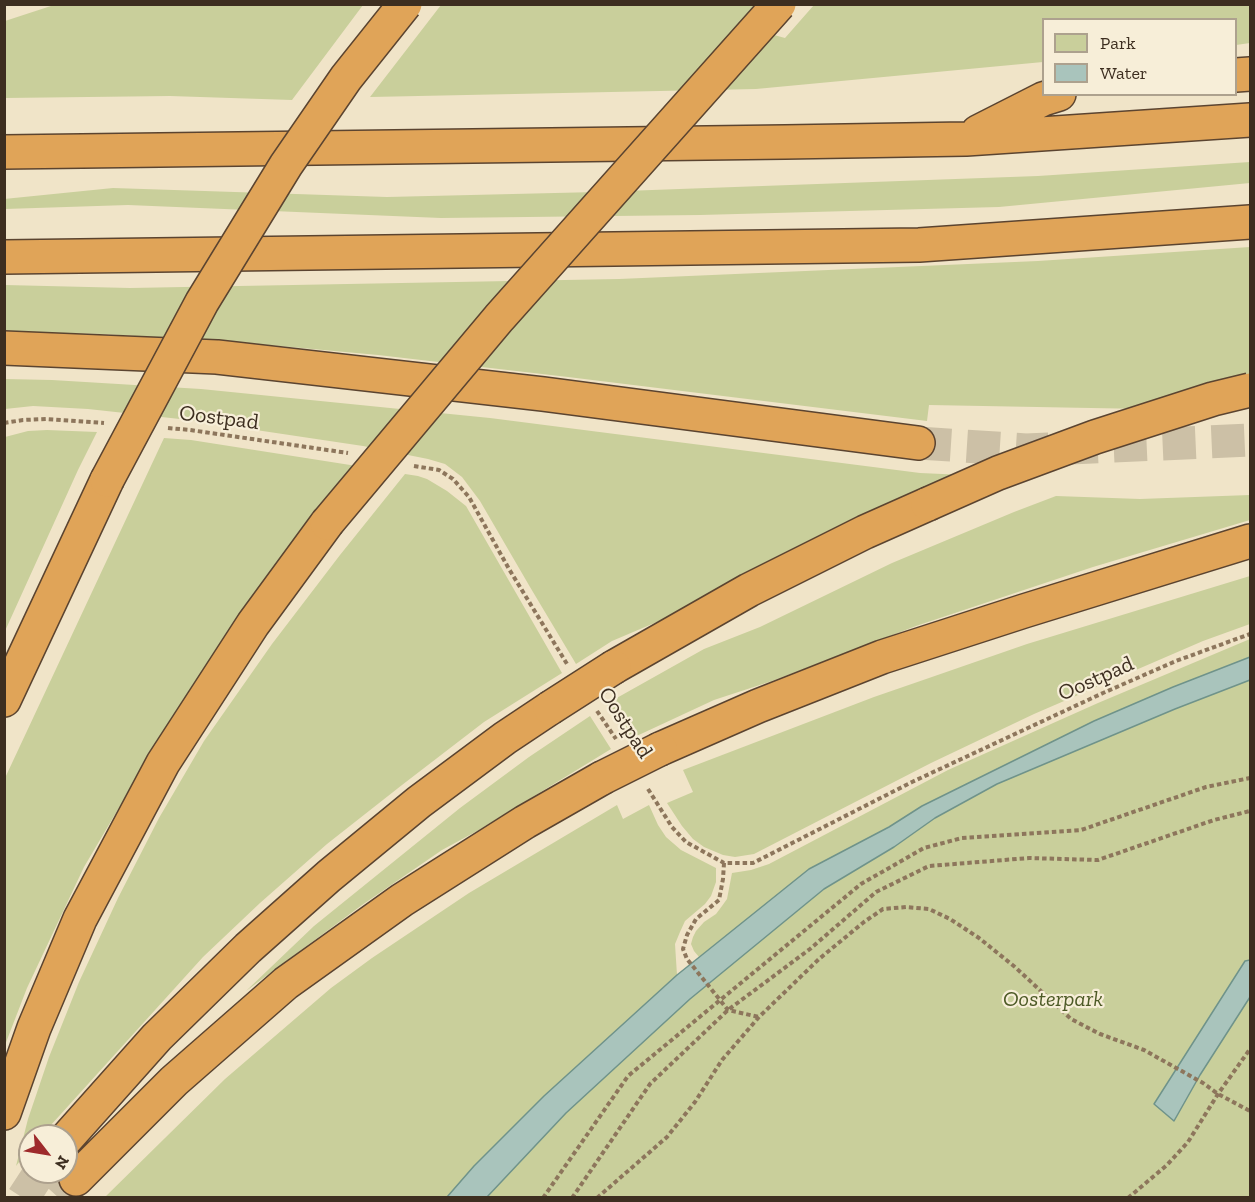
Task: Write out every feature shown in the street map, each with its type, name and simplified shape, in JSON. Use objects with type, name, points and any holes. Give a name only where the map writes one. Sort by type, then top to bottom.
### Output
[{"type":"highway","points":[[4,700],[106,480],[202,302],[286,165],[346,78],[405,4]]},
{"type":"highway","points":[[4,1113],[34,1028],[80,919],[163,763],[253,624],[327,523],[499,318],[779,4]]},
{"type":"highway","points":[[966,139],[1053,96]]},
{"type":"highway","points":[[4,152],[966,139],[1251,120]]},
{"type":"highway","points":[[4,257],[919,245],[1251,222]]},
{"type":"highway","points":[[4,348],[217,357],[543,394],[918,443]]},
{"type":"highway","points":[[78,1126],[157,1037],[248,948],[321,883],[419,802],[505,738],[614,667],[749,590],[866,532],[998,473],[1095,437],[1213,399],[1251,390]]},
{"type":"highway","points":[[78,1177],[174,1081],[286,983],[402,900],[525,822],[602,778],[660,749],[758,706],[882,657],[1251,541]]},
{"type":"path","points":[[4,423],[46,419],[106,424]]},
{"type":"path","name":"Oostpad","points":[[166,428],[352,453]]},
{"type":"path","points":[[406,464],[439,470],[453,479],[469,497],[570,670]]},
{"type":"path","name":"Oostpad","points":[[645,784],[672,827],[686,842],[724,862],[753,863],[912,782],[1102,693],[1251,634]]},
{"type":"path","name":"Oostpad","points":[[597,710],[622,747]]},
{"type":"path","points":[[543,1197],[628,1076],[861,884],[924,848],[963,838],[1082,830],[1206,788],[1251,778]]},
{"type":"path","points":[[572,1197],[651,1084],[728,1010],[810,949],[876,892],[929,866],[1029,858],[1098,860],[1214,820],[1251,811]]},
{"type":"path","points":[[724,862],[719,900],[696,919],[687,935],[683,949],[687,959],[728,1010],[759,1017]]},
{"type":"path","points":[[597,1197],[667,1137],[695,1102],[722,1060],[759,1017],[819,959],[883,909],[906,907],[929,909],[950,919],[980,938],[1071,1019],[1100,1034],[1144,1050],[1251,1111]]},
{"type":"path","points":[[1128,1197],[1167,1165],[1188,1142],[1218,1094],[1251,1049]]},
{"type":"green space","points":[[54,5],[363,5],[292,100],[170,96],[5,98],[5,21]]},
{"type":"green space","points":[[441,5],[765,5],[745,27],[785,38],[814,5],[1250,5],[1250,43],[1237,45],[1237,18],[1042,18],[1042,62],[756,89],[370,97]]},
{"type":"green space","points":[[1250,162],[1250,183],[999,207],[700,215],[441,218],[128,205],[5,209],[4,199],[113,188],[387,197],[597,192],[1038,176]]},
{"type":"green space","points":[[1250,247],[1250,376],[1145,409],[929,405],[927,421],[378,355],[247,343],[104,334],[5,332],[5,285],[130,288],[619,279],[1038,261]]},
{"type":"green space","points":[[4,379],[201,389],[490,418],[920,473],[965,475],[678,613],[612,641],[576,664],[480,501],[462,477],[445,464],[363,446],[189,420],[88,409],[33,406],[5,409]]},
{"type":"green space","points":[[28,431],[97,432],[5,631],[5,437]]},
{"type":"green space","points":[[164,438],[191,440],[363,467],[184,704],[130,789],[84,867],[27,988],[5,1045],[5,778]]},
{"type":"green space","points":[[405,474],[427,479],[466,506],[562,673],[484,722],[327,844],[203,957],[52,1124],[27,1124],[49,1057],[79,982],[159,818],[204,741],[272,644]]},
{"type":"green space","points":[[1250,495],[1250,520],[1093,567],[916,626],[772,681],[714,700],[628,740],[606,704],[704,649],[760,627],[892,563],[1056,496],[1140,499]]},
{"type":"green space","points":[[1250,576],[1250,624],[1203,641],[1034,714],[931,763],[754,854],[735,857],[704,847],[693,839],[682,826],[667,803],[693,792],[683,770],[874,697],[1027,644]]},
{"type":"green space","points":[[1250,639],[1250,657],[1094,721],[922,806],[724,937],[699,957],[694,951],[691,944],[693,937],[704,922],[716,914],[727,899],[732,873],[769,864],[948,770]]},
{"type":"green space","name":"Oosterpark","points":[[1250,680],[1250,1197],[104,1198],[225,1079],[331,988],[469,893],[617,805],[623,819],[649,805],[666,837],[681,850],[716,868],[716,882],[711,896],[685,921],[675,944],[677,975],[659,992],[795,913],[824,889],[894,847],[935,818],[997,784]]},
{"type":"green space","points":[[590,716],[611,749],[442,850],[362,905],[246,991],[314,926],[460,808]]},
{"type":"water","points":[[1250,657],[1250,680],[997,784],[935,818],[894,847],[824,889],[690,999],[566,1113],[487,1197],[447,1197],[474,1166],[544,1096],[677,975],[809,869],[889,827],[922,806],[1094,721]]},
{"type":"water","points":[[1250,960],[1250,997],[1200,1075],[1174,1121],[1154,1104],[1245,961]]},
{"type":"tunnel","points":[[918,443],[1026,450],[1250,440]]},
{"type":"tunnel","points":[[23,1198],[32,1184]]},
{"type":"tunnel","points":[[59,1198],[72,1184]]}]
